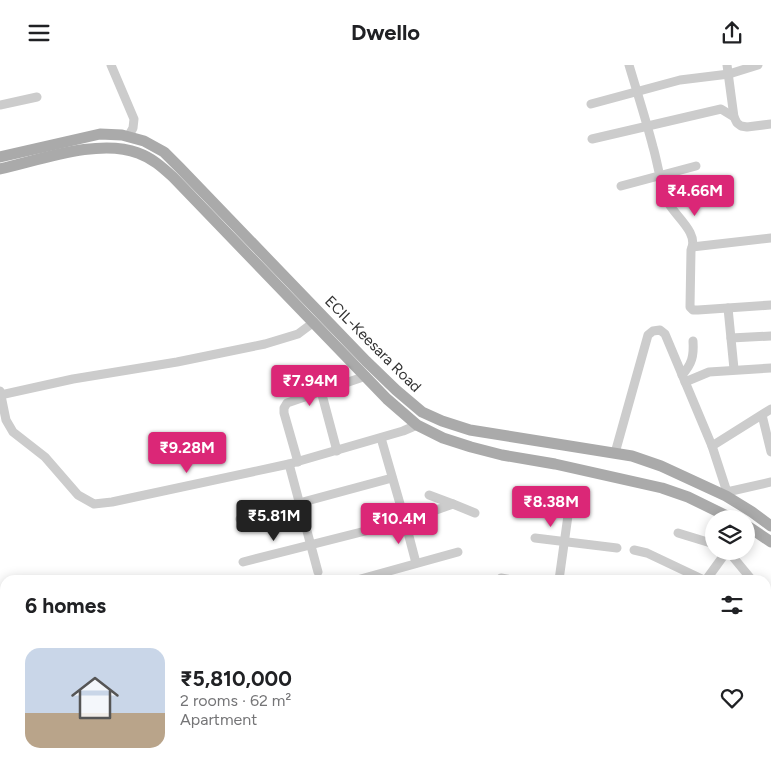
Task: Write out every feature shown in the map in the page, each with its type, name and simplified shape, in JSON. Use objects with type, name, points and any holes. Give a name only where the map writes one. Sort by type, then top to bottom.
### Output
[{"type":"main road","name":"ECIL-Keesara Road","points":[[0,157],[100,135],[128,137],[144,141],[164,153],[369,363],[422,412],[470,430],[632,456],[661,466],[726,494],[771,526]]},
{"type":"main road","name":"ECIL-Keesara Road","points":[[0,169],[100,147],[120,147],[140,153],[158,163],[173,177],[388,399],[417,425],[443,438],[502,455],[555,464],[662,488],[688,497],[715,510]]},
{"type":"main road","points":[[366,376],[369,363]]},
{"type":"main road","points":[[755,531],[771,542]]},
{"type":"street","points":[[111,65],[134,119],[133,128],[128,137]]},
{"type":"street","points":[[629,65],[667,202],[690,233],[692,247],[690,250],[690,307],[698,310],[771,305]]},
{"type":"street","points":[[591,104],[680,80],[728,69],[758,65]]},
{"type":"street","points":[[728,69],[734,117],[737,123],[747,127],[771,123]]},
{"type":"street","points":[[0,105],[37,97]]},
{"type":"street","points":[[592,139],[721,109],[734,117]]},
{"type":"street","points":[[622,186],[696,166]]},
{"type":"street","points":[[692,247],[771,238]]},
{"type":"street","points":[[728,308],[734,369]]},
{"type":"street","points":[[314,322],[298,334],[265,344],[177,362],[0,393],[6,419],[13,432],[45,457],[78,495],[94,504],[112,502],[298,462],[381,438],[417,425]]},
{"type":"street","points":[[615,453],[648,335],[653,331],[660,330],[664,334],[712,446],[726,494],[771,482]]},
{"type":"street","points":[[731,338],[771,336]]},
{"type":"street","points":[[684,379],[693,361],[693,341]]},
{"type":"street","points":[[684,379],[708,372],[771,368]]},
{"type":"street","points":[[298,462],[284,408],[289,402],[366,376]]},
{"type":"street","points":[[320,391],[337,451]]},
{"type":"street","points":[[712,446],[771,409]]},
{"type":"street","points":[[762,415],[771,452]]},
{"type":"street","points":[[381,438],[416,563]]},
{"type":"street","points":[[289,464],[318,572]]},
{"type":"street","points":[[240,519],[392,478]]},
{"type":"street","points":[[560,575],[571,494]]},
{"type":"street","points":[[430,495],[475,513]]},
{"type":"street","points":[[244,562],[405,521],[453,504]]},
{"type":"street","points":[[678,533],[705,541]]},
{"type":"street","points":[[535,538],[617,548]]},
{"type":"street","points":[[634,551],[647,553],[694,575]]},
{"type":"street","points":[[374,575],[458,552]]},
{"type":"street","points":[[709,575],[721,560]]},
{"type":"street","points":[[735,560],[748,575]]}]
